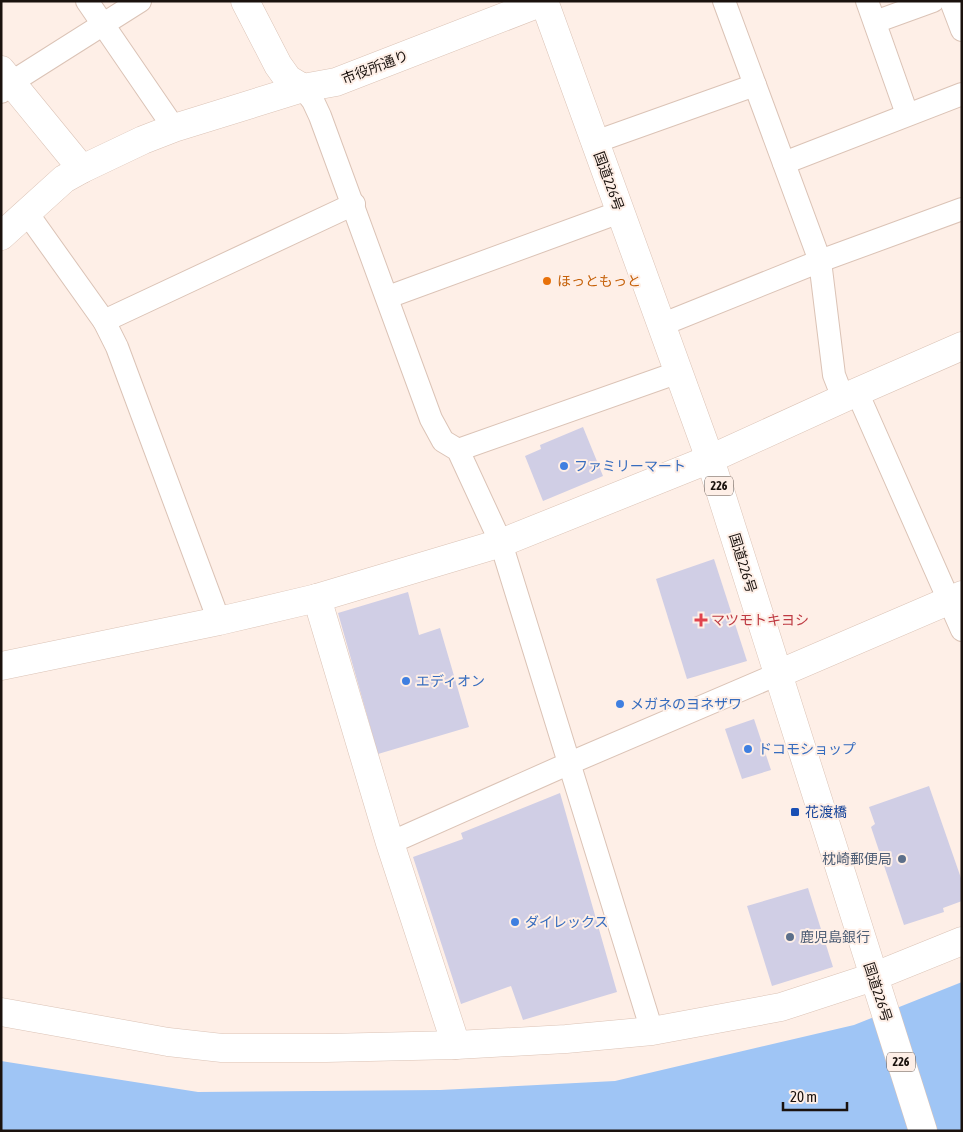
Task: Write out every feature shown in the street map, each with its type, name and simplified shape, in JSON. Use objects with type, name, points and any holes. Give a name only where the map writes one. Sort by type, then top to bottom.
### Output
[{"type":"main road","points":[[245,1],[278,65],[288,79],[303,88]]},
{"type":"main road","name":"市役所通り","points":[[1,236],[64,180],[82,169],[143,140],[174,128],[303,88],[336,82],[544,1]]},
{"type":"main road","name":"国道226号","points":[[544,1],[710,459],[923,1131]]},
{"type":"main road","points":[[5,81],[82,169]]},
{"type":"main road","points":[[1,666],[218,621],[317,598],[501,543],[710,459],[962,346]]},
{"type":"main road","points":[[317,598],[390,843],[456,1045]]},
{"type":"main road","points":[[778,674],[956,598]]},
{"type":"main road","points":[[1,1012],[168,1042],[222,1048],[456,1045],[566,1039],[652,1031],[876,985],[962,941]]},
{"type":"street","points":[[87,1],[174,128]]},
{"type":"street","points":[[5,81],[104,25],[140,1]]},
{"type":"street","points":[[724,1],[820,261],[834,375],[850,395],[956,598],[962,630]]},
{"type":"street","points":[[907,114],[871,12],[933,1]]},
{"type":"street","points":[[951,1],[962,30]]},
{"type":"street","points":[[595,142],[755,85]]},
{"type":"street","points":[[303,88],[320,116],[354,204],[431,419],[444,441],[458,450],[501,543],[652,1031]]},
{"type":"street","points":[[784,163],[962,94]]},
{"type":"street","points":[[104,321],[354,204]]},
{"type":"street","points":[[662,324],[820,261],[962,209]]},
{"type":"street","points":[[27,212],[104,321],[117,347],[218,621]]},
{"type":"street","points":[[388,297],[620,212]]},
{"type":"street","points":[[458,450],[679,372]]},
{"type":"street","points":[[390,843],[778,674]]},
{"type":"water","points":[[962,982],[962,1131],[1,1131],[1,1061],[198,1092],[440,1090],[615,1081],[854,1025]]},
{"type":"building","name":"ファミリーマート","points":[[583,427],[603,476],[543,501],[525,456],[541,449],[540,445]]},
{"type":"building","name":"マツモトキヨシ","points":[[714,559],[747,661],[687,679],[656,579]]},
{"type":"building","name":"エディオン","points":[[408,592],[419,635],[440,628],[469,727],[378,754],[338,613]]},
{"type":"building","name":"ドコモショップ","points":[[754,719],[771,770],[742,779],[725,729]]},
{"type":"building","points":[[929,786],[962,881],[962,901],[943,908],[944,912],[904,925],[871,827],[875,824],[869,807]]},
{"type":"building","name":"ダイレックス","points":[[560,793],[617,992],[523,1020],[511,986],[461,1004],[413,857],[463,839],[461,833]]},
{"type":"building","name":"鹿児島銀行","points":[[808,888],[833,967],[772,986],[747,906]]},
{"type":"place","name":"ほっともっと","points":[[547,281]]},
{"type":"place","name":"ファミリーマート","points":[[564,466]]},
{"type":"place","name":"マツモトキヨシ","points":[[701,620]]},
{"type":"place","name":"エディオン","points":[[406,681]]},
{"type":"place","name":"メガネのヨネザワ","points":[[620,704]]},
{"type":"place","name":"ドコモショップ","points":[[748,749]]},
{"type":"place","name":"花渡橋","points":[[795,812]]},
{"type":"place","name":"枕崎郵便局","points":[[902,859]]},
{"type":"place","name":"ダイレックス","points":[[515,922]]},
{"type":"place","name":"鹿児島銀行","points":[[790,937]]}]
